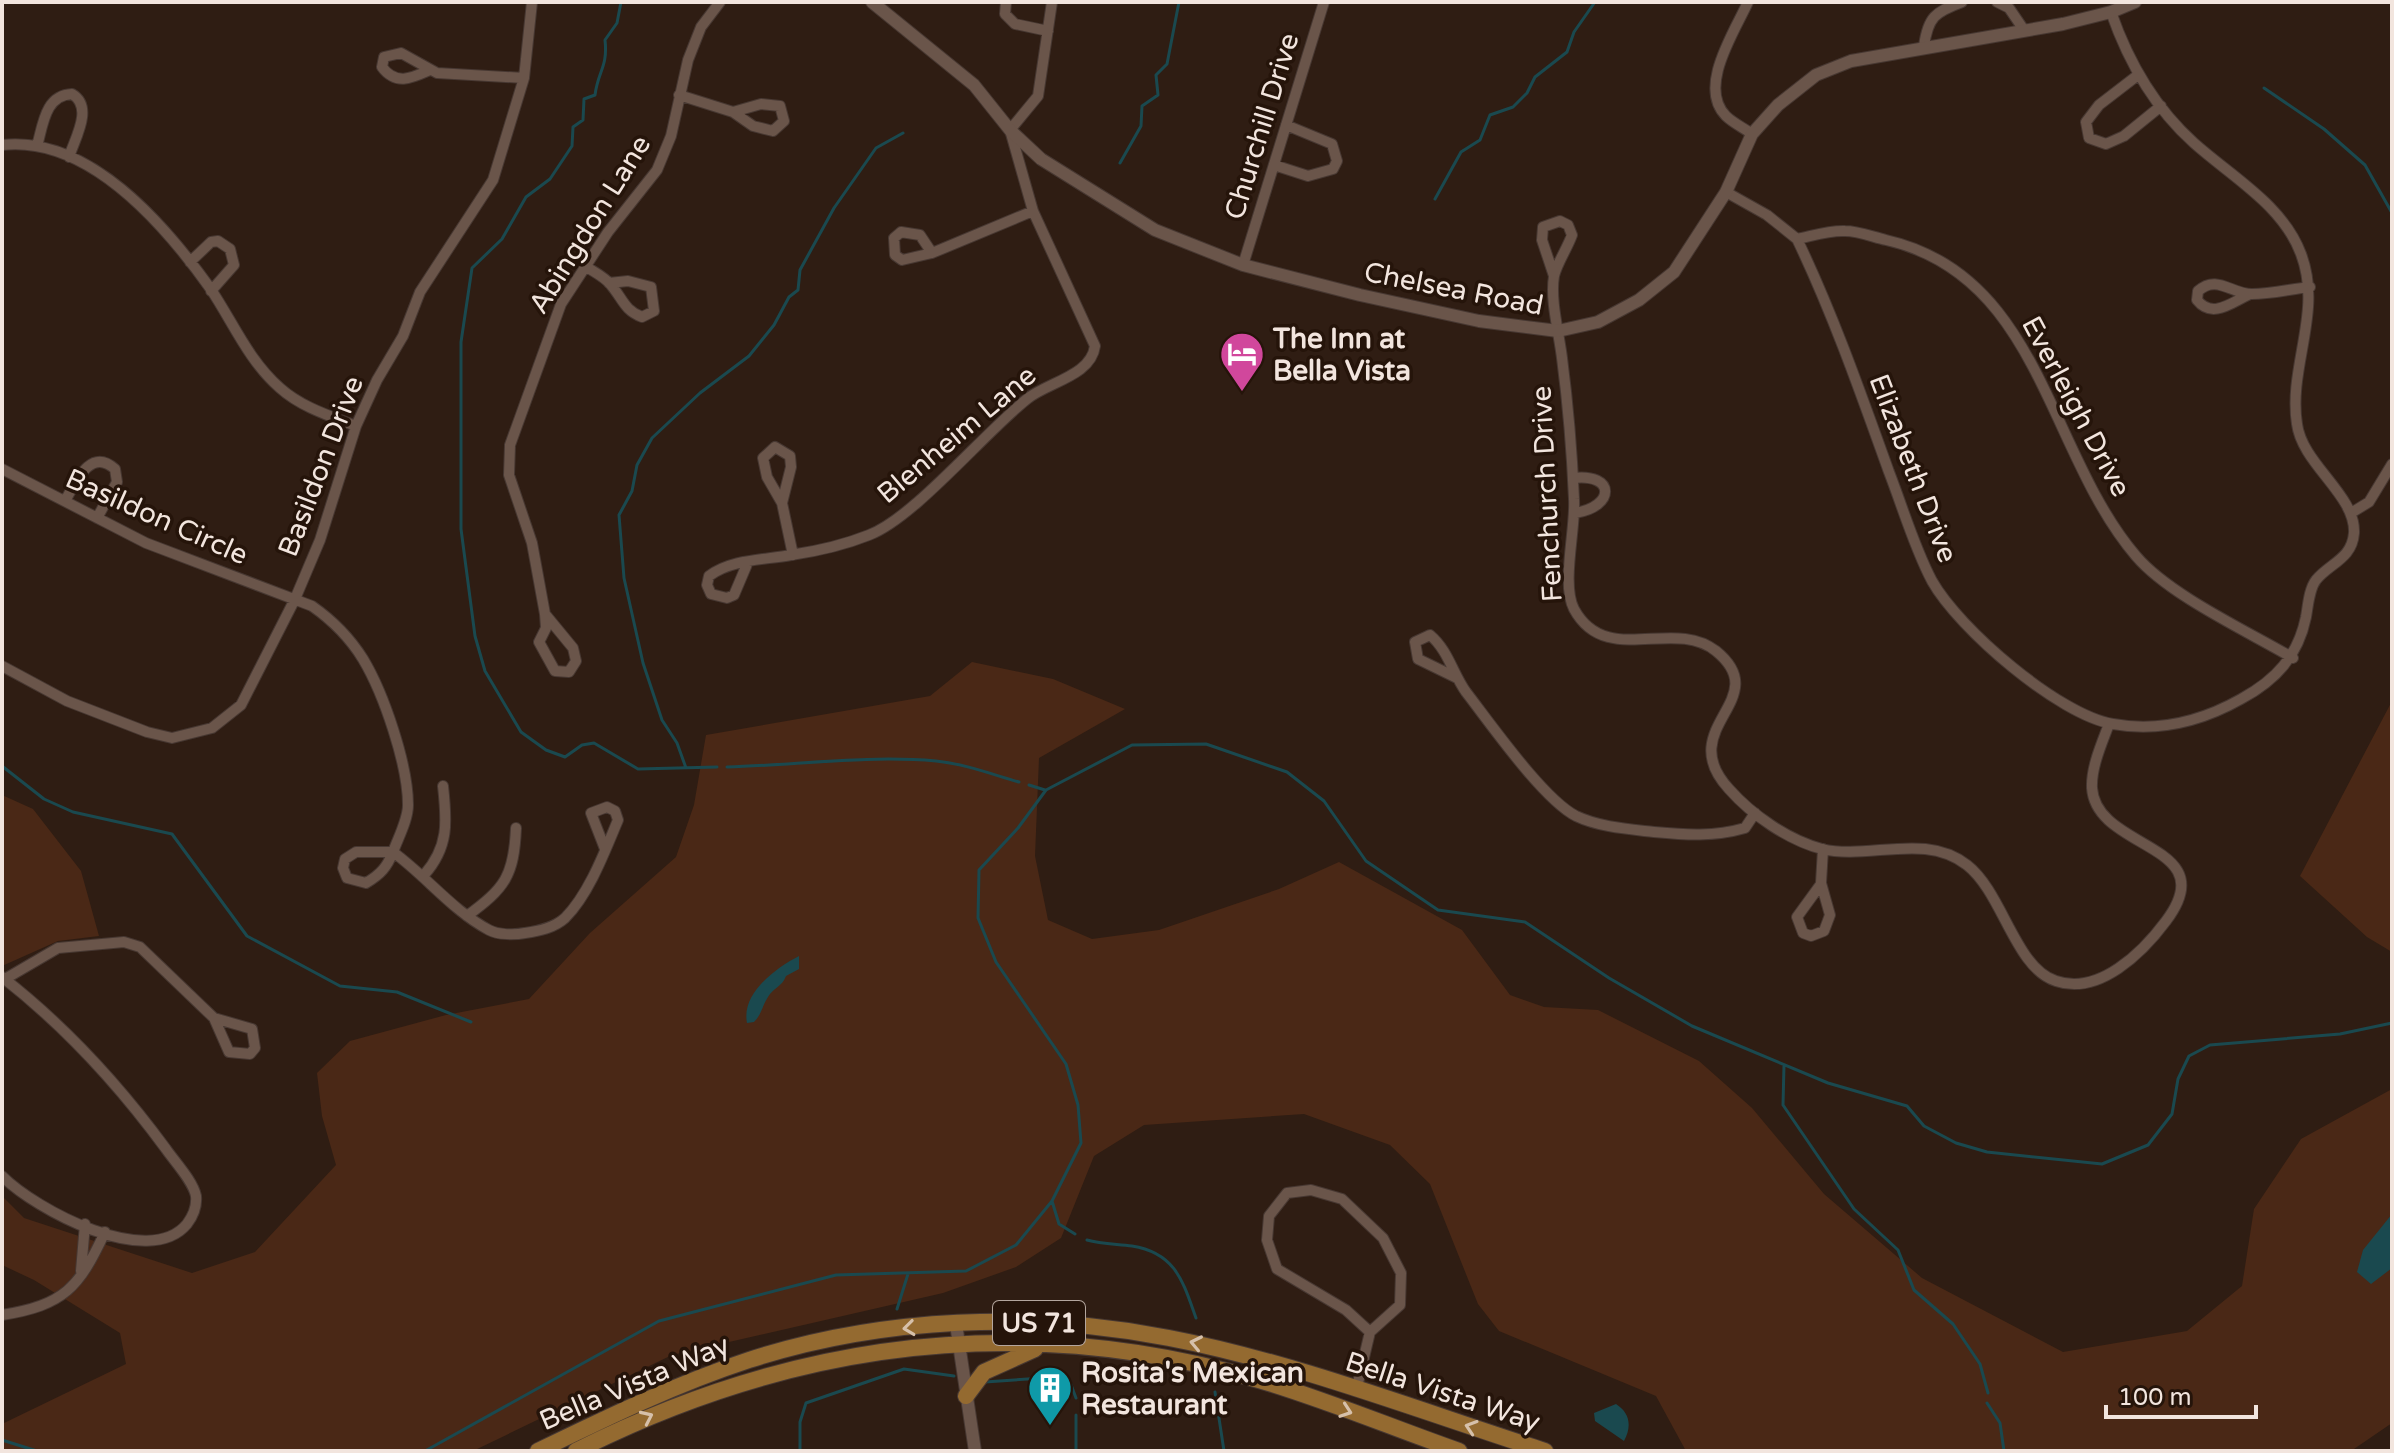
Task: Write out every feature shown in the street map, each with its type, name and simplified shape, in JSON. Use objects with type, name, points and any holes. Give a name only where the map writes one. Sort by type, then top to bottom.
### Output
[{"type":"main road","name":"Bella Vista Way","points":[[538,1451],[679,1385],[751,1360],[839,1338],[956,1324],[1053,1323],[1167,1337],[1222,1349],[1545,1451]]},
{"type":"main road","name":"Bella Vista Way","points":[[576,1451],[664,1409],[742,1381],[817,1361],[890,1349],[959,1345],[1045,1346],[1148,1356],[1259,1380],[1459,1451]]},
{"type":"main road","points":[[966,1396],[984,1372],[1045,1346]]},
{"type":"street","name":"Basildon Drive","points":[[2,666],[67,701],[135,728],[172,738],[212,728],[241,705],[295,599],[320,540],[356,426],[403,336],[420,292],[493,180],[524,78],[532,2]]},
{"type":"street","name":"Abingdon Lane","points":[[545,614],[573,648],[576,661],[569,672],[555,671],[539,642],[546,628],[545,614],[532,543],[509,475],[508,458],[561,304],[585,266],[657,170],[671,136],[679,95],[701,27],[720,2]]},
{"type":"street","name":"Chelsea Road","points":[[872,2],[974,85],[1010,130],[1041,159],[1143,224],[1243,265],[1479,321],[1558,331],[1612,315],[1639,300],[1674,272],[1726,192],[1752,134],[1778,105],[1816,75],[1851,61],[2111,12],[2135,2]]},
{"type":"street","points":[[1006,2],[1005,14],[1015,24],[1048,31]]},
{"type":"street","points":[[1010,130],[1038,96],[1052,2]]},
{"type":"street","name":"Churchill Drive","points":[[1243,265],[1324,2]]},
{"type":"street","points":[[1748,2],[1716,76],[1717,102],[1725,115],[1752,134]]},
{"type":"street","points":[[1924,46],[1927,25],[1941,9],[1962,2]]},
{"type":"street","points":[[1997,2],[2009,8],[2024,30]]},
{"type":"street","points":[[2111,12],[2138,75],[2161,106],[2190,140],[2288,226],[2302,255],[2310,287],[2297,424],[2304,449],[2351,513],[2354,533],[2347,555],[2314,582],[2303,634],[2293,658]]},
{"type":"street","points":[[430,70],[488,78],[524,78]]},
{"type":"street","points":[[2138,75],[2099,105],[2086,122],[2089,138],[2106,144],[2124,136],[2161,106]]},
{"type":"street","points":[[37,146],[48,108],[60,96],[72,94],[81,102],[83,117],[69,157]]},
{"type":"street","points":[[679,95],[733,112],[753,126],[773,131],[784,121],[780,106],[774,103],[733,112]]},
{"type":"street","points":[[1274,165],[1308,176],[1333,169],[1337,161],[1332,144],[1286,125]]},
{"type":"street","name":"Blenheim Lane","points":[[748,562],[793,555],[872,534],[900,517],[1008,414],[1039,389],[1085,367],[1094,359],[1095,346],[1089,328],[1033,211],[1010,130]]},
{"type":"street","points":[[2,145],[37,146],[69,157],[134,199],[190,262],[259,368],[282,390],[313,410],[356,426]]},
{"type":"street","points":[[1726,192],[1767,215],[1797,239]]},
{"type":"street","points":[[932,253],[1033,211]]},
{"type":"street","points":[[1560,221],[1568,225],[1572,235],[1554,276],[1542,240],[1543,227],[1560,221]]},
{"type":"street","name":"Everleigh Drive","points":[[1797,239],[1844,230],[1907,245],[1933,254],[1971,282],[2008,324],[2030,360],[2059,425],[2114,524],[2137,557],[2180,591],[2293,658]]},
{"type":"street","name":"Elizabeth Drive","points":[[1797,239],[1933,583],[1986,644],[2028,680],[2109,724],[2151,727],[2193,721],[2241,699],[2293,658]]},
{"type":"street","points":[[190,262],[211,242],[218,241],[230,249],[234,265],[211,291]]},
{"type":"street","points":[[585,266],[609,283],[623,306],[632,313],[642,317],[654,311],[651,287],[628,281],[609,283]]},
{"type":"street","name":"Fenchurch Drive","points":[[1554,276],[1575,513],[1569,583],[1572,606],[1595,633],[1619,641],[1684,640],[1708,646],[1728,664],[1735,680],[1734,696],[1712,734],[1710,751],[1722,781],[1755,813],[1787,834],[1823,849],[1899,847],[1939,852],[1967,865],[1987,888],[2036,971],[2057,982],[2085,983],[2108,976],[2154,936],[2182,897],[2182,878],[2172,862],[2121,830],[2100,809],[2092,790],[2098,752],[2109,724]]},
{"type":"street","points":[[2248,295],[2310,287]]},
{"type":"street","points":[[782,503],[790,456],[775,447],[763,458],[764,466],[782,503],[793,555]]},
{"type":"street","points":[[65,501],[86,467],[100,461],[108,463],[115,469],[117,482],[97,518]]},
{"type":"street","points":[[2351,513],[2369,502],[2392,464]]},
{"type":"street","name":"Basildon Circle","points":[[2,469],[97,518],[218,573],[295,599],[331,620],[364,660],[404,774],[408,808],[393,852]]},
{"type":"street","points":[[1573,478],[1591,476],[1601,482],[1605,491],[1602,502],[1594,510],[1575,513]]},
{"type":"street","points":[[1457,678],[1418,659],[1415,642],[1430,635],[1438,642],[1457,678],[1542,786],[1574,815],[1615,827],[1700,836],[1745,828],[1755,813]]},
{"type":"street","points":[[424,875],[439,859],[447,830],[443,786]]},
{"type":"street","points":[[467,916],[492,898],[510,875],[516,828]]},
{"type":"street","points":[[393,852],[386,868],[366,883],[347,878],[343,868],[345,859],[356,852],[393,852],[424,875],[467,916],[492,932],[518,935],[546,929],[565,918],[605,849]]},
{"type":"street","points":[[1821,883],[1797,917],[1803,933],[1811,936],[1824,931],[1830,915],[1821,883],[1823,849]]},
{"type":"street","points":[[2,1176],[33,1201],[133,1242],[156,1242],[179,1234],[194,1216],[196,1195],[161,1141],[99,1065],[3,978],[58,948],[124,942],[140,947],[214,1018],[229,1052],[250,1054],[255,1048],[252,1029],[214,1018]]},
{"type":"street","points":[[1356,1391],[1370,1332],[1400,1305],[1401,1273],[1383,1238],[1342,1199],[1311,1190],[1287,1193],[1269,1216],[1267,1240],[1277,1269],[1346,1310],[1370,1332]]},
{"type":"street","points":[[81,1271],[85,1224]]},
{"type":"street","points":[[2,1315],[47,1306],[69,1291],[81,1271],[93,1260],[105,1232]]},
{"type":"street","points":[[956,1324],[975,1451]]},
{"type":"shaded area","points":[[972,662],[1053,679],[1125,709],[1039,758],[1035,856],[1048,920],[1092,939],[1159,930],[1279,889],[1339,862],[1462,930],[1510,995],[1544,1007],[1598,1010],[1699,1061],[1752,1108],[1824,1194],[1922,1278],[2063,1352],[2187,1331],[2242,1286],[2254,1209],[2301,1139],[2392,1089],[2392,1423],[2351,1451],[1686,1451],[1656,1396],[1499,1331],[1478,1304],[1430,1184],[1390,1145],[1304,1114],[1144,1125],[1094,1156],[1061,1238],[1016,1267],[943,1293],[672,1355],[473,1451],[2,1451],[2,1424],[126,1364],[120,1333],[34,1280],[2,1265],[2,1196],[24,1218],[192,1273],[255,1252],[336,1165],[322,1116],[317,1073],[350,1041],[446,1015],[529,999],[590,933],[676,857],[694,805],[706,735],[930,696]]},
{"type":"shaded area","points":[[2392,701],[2392,952],[2367,937],[2300,876]]},
{"type":"shaded area","points":[[2,795],[33,809],[81,871],[99,936],[58,941],[2,966]]},
{"type":"water","points":[[799,956],[799,969],[786,976],[770,994],[757,1019],[747,1023],[749,1002],[755,992],[780,967]]},
{"type":"water","points":[[2392,1214],[2392,1268],[2371,1284],[2357,1272],[2363,1250]]},
{"type":"water","points":[[1616,1404],[1628,1420],[1624,1441],[1595,1421],[1594,1413]]},
{"type":"waterway","points":[[621,2],[617,23],[605,40],[604,63],[595,95],[584,99],[583,120],[573,127],[572,146],[550,179],[526,197],[502,239],[472,268],[461,342],[461,529],[475,636],[485,671],[521,732],[546,750],[565,757],[582,745],[594,743],[638,769],[717,767]]},
{"type":"waterway","points":[[1120,163],[1141,126],[1142,106],[1158,95],[1156,75],[1167,64],[1179,2]]},
{"type":"waterway","points":[[1435,199],[1461,152],[1480,140],[1490,115],[1513,107],[1527,93],[1535,77],[1567,52],[1574,32],[1595,2]]},
{"type":"waterway","points":[[2264,88],[2324,129],[2365,165],[2392,213]]},
{"type":"waterway","points":[[686,768],[677,743],[662,720],[643,663],[624,578],[619,515],[632,491],[637,465],[652,438],[700,393],[749,356],[774,325],[789,297],[798,290],[800,270],[834,208],[876,148],[903,133]]},
{"type":"waterway","points":[[425,1451],[659,1321],[836,1275],[966,1271],[1016,1245],[1052,1201],[1081,1143],[1078,1105],[1066,1064],[996,962],[978,918],[979,870],[1018,828],[1046,790],[1132,745],[1206,744],[1287,772],[1324,801],[1366,861],[1438,910],[1525,922],[1609,978],[1692,1026],[1828,1083],[1907,1106],[1924,1126],[1956,1143],[1987,1152],[2102,1164],[2148,1145],[2172,1114],[2178,1079],[2189,1056],[2210,1045],[2340,1034],[2392,1023]]},
{"type":"waterway","points":[[727,767],[910,759],[957,764],[1019,782]]},
{"type":"waterway","points":[[2,766],[44,799],[73,812],[172,834],[247,936],[340,986],[397,992],[471,1022]]},
{"type":"waterway","points":[[1029,785],[1045,790]]},
{"type":"waterway","points":[[1784,1065],[1783,1105],[1854,1209],[1898,1250],[1914,1290],[1953,1324],[1980,1364],[1988,1393]]},
{"type":"waterway","points":[[1052,1201],[1059,1224],[1075,1234]]},
{"type":"waterway","points":[[1087,1240],[1132,1246],[1159,1255],[1182,1281],[1196,1318]]},
{"type":"waterway","points":[[897,1309],[908,1274]]},
{"type":"waterway","points":[[800,1451],[800,1422],[806,1403],[904,1369],[954,1376]]},
{"type":"waterway","points":[[985,1382],[1043,1378],[1070,1382],[1076,1398]]},
{"type":"waterway","points":[[1215,1392],[1224,1451]]},
{"type":"waterway","points":[[1987,1403],[2000,1423],[2004,1451]]},
{"type":"waterway","points":[[1076,1415],[1076,1451]]},
{"type":"waterway","points":[[2,1440],[37,1451]]},
{"type":"place","name":"The Inn at Bella Vista","points":[[1242,393]]},
{"type":"place","name":"Rosita's Mexican Restaurant","points":[[1050,1427]]}]
